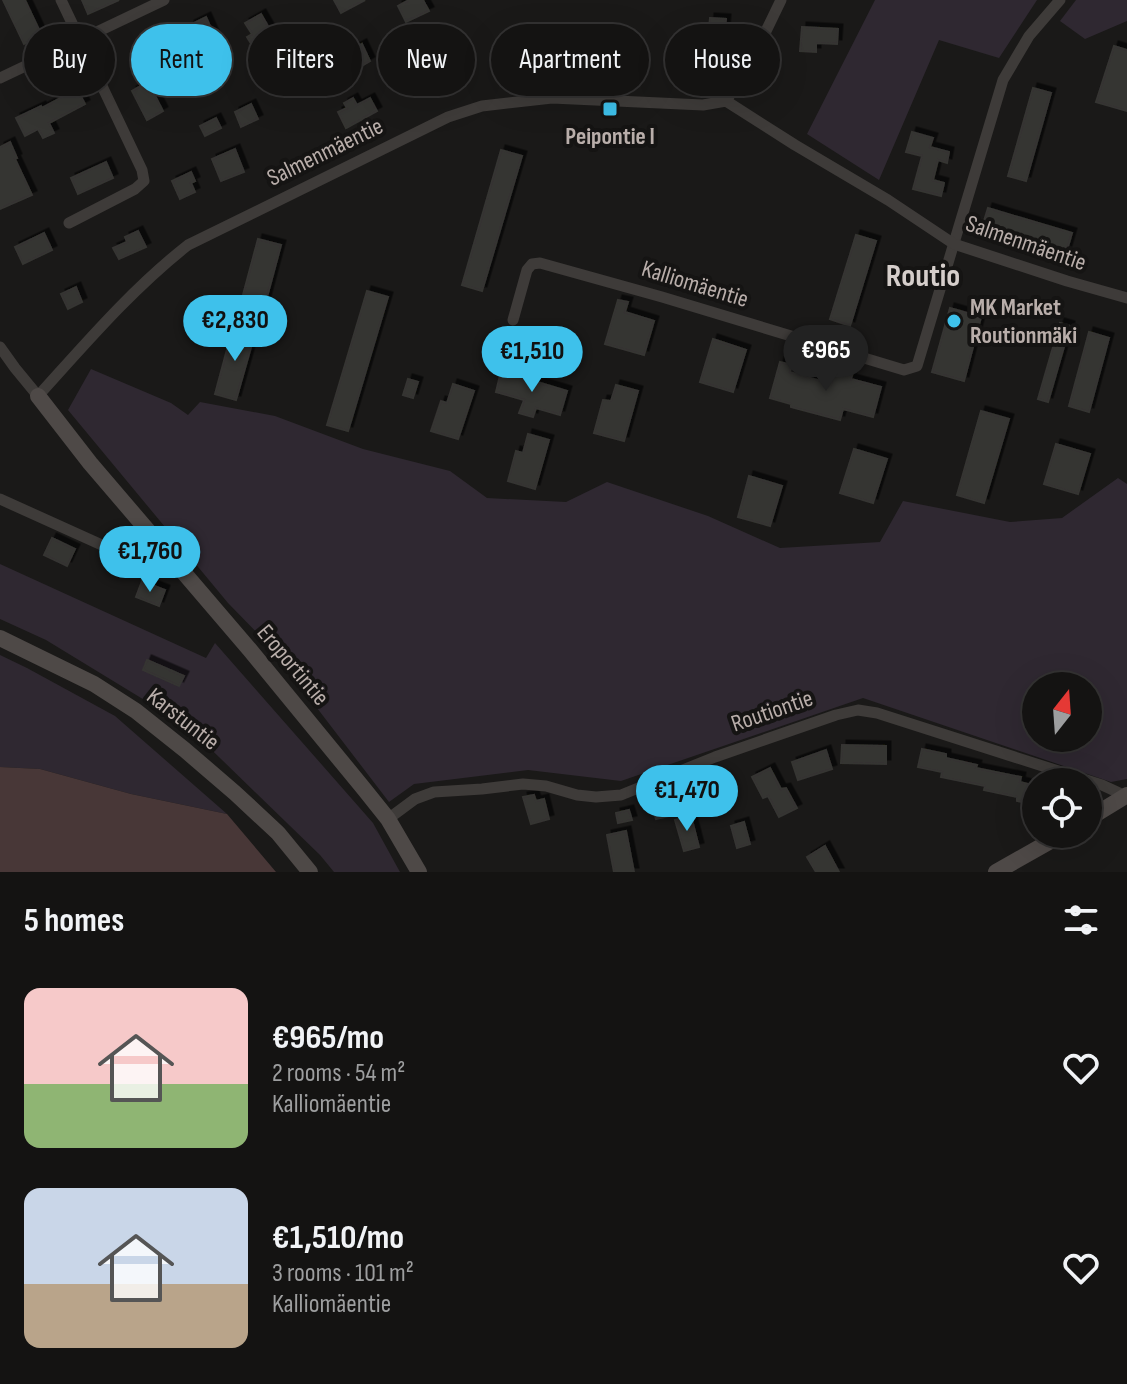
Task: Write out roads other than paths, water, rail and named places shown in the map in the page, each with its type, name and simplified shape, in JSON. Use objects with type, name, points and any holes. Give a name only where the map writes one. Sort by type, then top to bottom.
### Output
[{"type":"street","points":[[61,0],[73,24]]},
{"type":"street","points":[[112,24],[164,0]]},
{"type":"street","points":[[726,101],[751,62],[781,0]]},
{"type":"street","points":[[954,244],[1003,80],[1029,36],[1060,0]]},
{"type":"street","points":[[0,78],[24,66]]},
{"type":"street","points":[[69,223],[135,189],[144,181],[142,170],[107,96]]},
{"type":"street","name":"Salmenmäentie","points":[[38,396],[122,304],[156,270],[188,245],[448,117],[482,106],[552,98],[703,105],[726,101],[954,244],[1127,298]]},
{"type":"street","name":"Kalliomäentie","points":[[513,320],[527,270],[532,264],[540,263],[904,370],[917,366],[954,244]]},
{"type":"street","name":"Eroportintie","points":[[0,347],[90,463],[250,650],[388,819],[419,872]]},
{"type":"street","points":[[0,499],[135,560],[158,566],[175,562]]},
{"type":"street","name":"Karstuntie","points":[[0,638],[94,684],[136,711],[235,793],[278,833],[310,872]]},
{"type":"street","name":"Routiontie","points":[[388,819],[415,799],[434,792],[523,784],[546,786],[577,795],[621,795],[715,757],[858,710],[877,713],[1113,788],[1126,795]]},
{"type":"street","points":[[1102,810],[1126,795]]},
{"type":"street","points":[[996,872],[1038,848]]},
{"type":"place","name":"Peipontie I","points":[[610,109]]},
{"type":"place","name":"MK Market Routionmäki","points":[[954,321]]},
{"type":"district","name":"Routio","points":[[923,276]]}]
